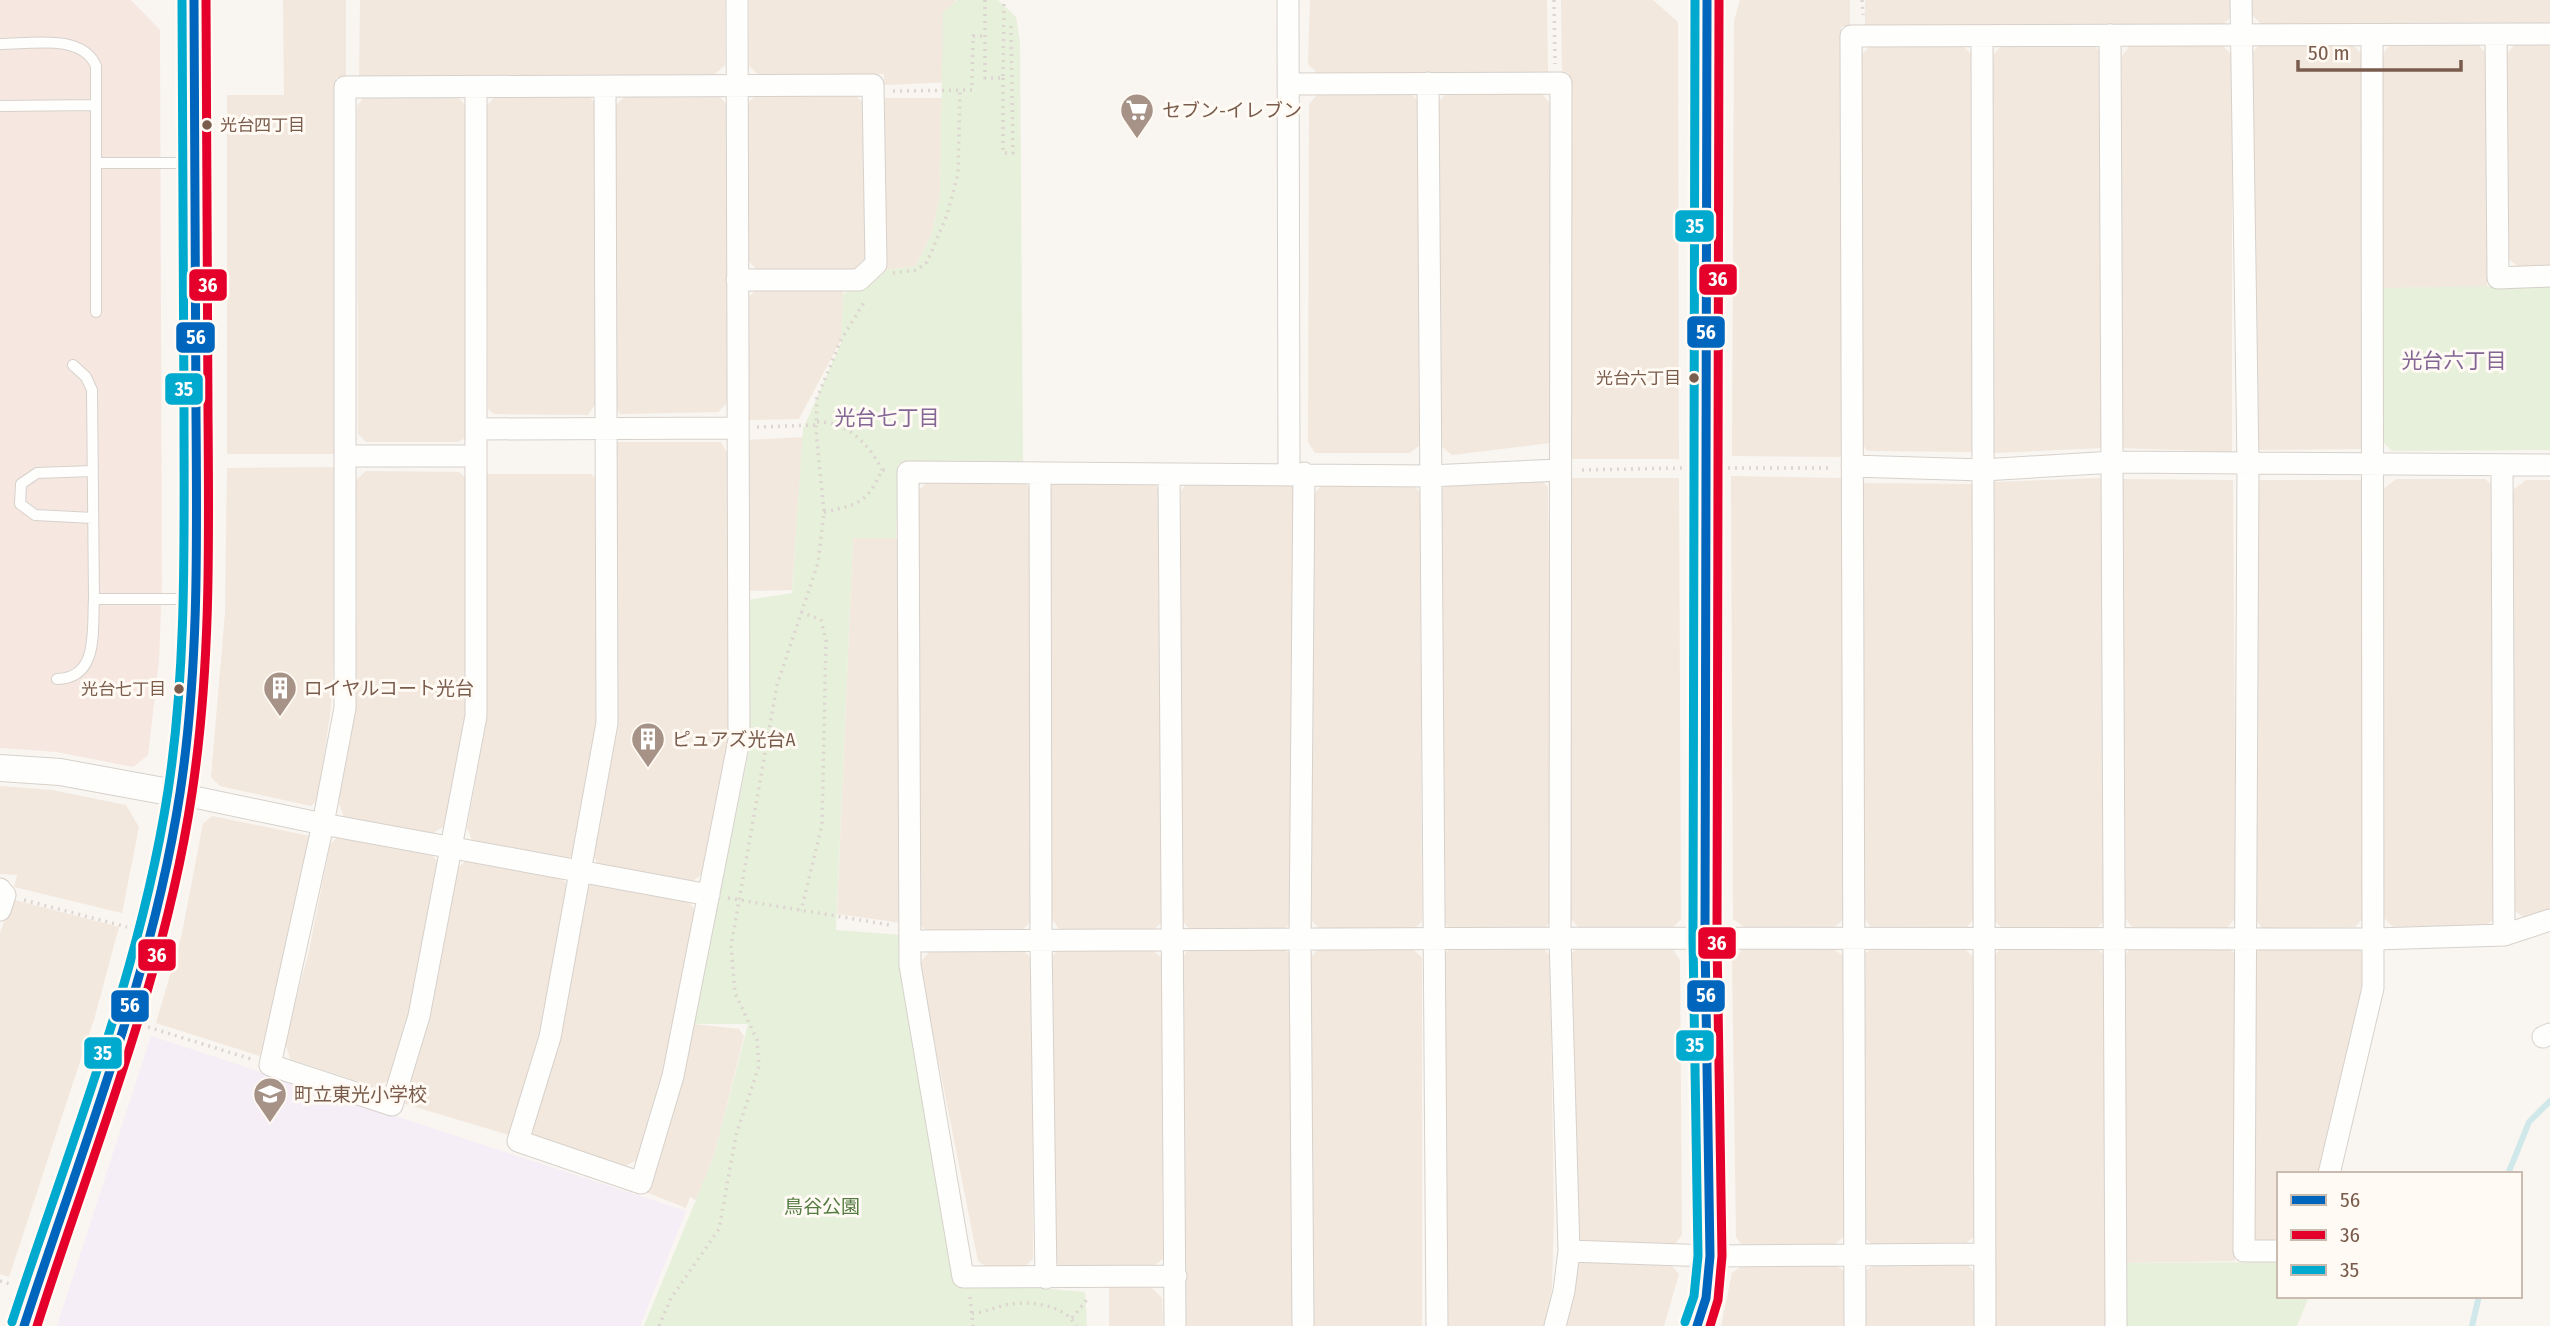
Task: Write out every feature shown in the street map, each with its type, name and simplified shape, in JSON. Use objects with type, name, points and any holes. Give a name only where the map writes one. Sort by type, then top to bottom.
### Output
[{"type":"street","points":[[24,1326],[124,1020],[155,907],[180,794],[192,684],[196,599],[194,0]]},
{"type":"street","points":[[605,87],[607,723],[550,1037],[517,1141],[641,1184],[673,1076],[739,740],[737,0]]},
{"type":"street","points":[[1288,0],[1296,473],[1303,1326]]},
{"type":"street","points":[[1697,1326],[1706,1298],[1710,1256],[1704,940],[1707,0]]},
{"type":"street","points":[[2241,0],[2248,464],[2244,1251],[2277,1251]]},
{"type":"street","points":[[1855,1326],[1851,36],[2550,34]]},
{"type":"street","points":[[2110,35],[2116,1326]]},
{"type":"street","points":[[2329,1172],[2373,988],[2375,939],[2372,35]]},
{"type":"street","points":[[2496,35],[2498,278],[2550,276]]},
{"type":"street","points":[[1982,36],[1985,1326]]},
{"type":"street","points":[[1428,83],[1432,940],[1437,1326]]},
{"type":"street","points":[[1288,84],[1561,83],[1560,938],[1569,1251],[1564,1291],[1555,1326]]},
{"type":"street","points":[[476,87],[476,716],[419,1016],[392,1105],[270,1065],[323,824],[345,708],[348,456],[345,88],[476,87],[605,87],[873,85],[876,264],[859,280],[737,281]]},
{"type":"street","points":[[477,429],[738,428]]},
{"type":"street","points":[[348,456],[476,456]]},
{"type":"street","points":[[1853,466],[1983,470],[2114,463],[2502,467],[2550,465]]},
{"type":"street","points":[[2502,467],[2504,935]]},
{"type":"street","points":[[1176,1276],[963,1277],[910,965],[908,472],[1430,475],[1559,470]]},
{"type":"street","points":[[1040,472],[1041,939],[1046,1278]]},
{"type":"street","points":[[1170,475],[1175,1326]]},
{"type":"street","points":[[0,768],[60,772],[323,824],[709,895]]},
{"type":"street","points":[[910,934],[1171,940],[2375,939],[2504,935],[2550,920]]},
{"type":"street","points":[[1569,1251],[1710,1256],[1984,1254]]},
{"type":"lane","points":[[0,44],[71,44],[84,50],[96,66],[96,312]]},
{"type":"lane","points":[[0,106],[96,105]]},
{"type":"lane","points":[[96,163],[195,163]]},
{"type":"lane","points":[[57,679],[78,675],[88,665],[94,599],[92,390],[86,377],[73,365]]},
{"type":"lane","points":[[93,471],[37,473],[21,484],[20,494],[20,504],[35,515],[93,518]]},
{"type":"lane","points":[[94,599],[196,599]]},
{"type":"path","points":[[985,0],[985,78],[1003,78]]},
{"type":"path","points":[[1004,0],[1003,153],[1013,153],[1012,26]]},
{"type":"path","points":[[1555,0],[1556,70],[1561,83]]},
{"type":"path","points":[[873,91],[972,90],[973,36],[985,36]]},
{"type":"path","points":[[885,275],[917,270],[927,262],[935,247],[958,174],[960,91]]},
{"type":"path","points":[[659,1326],[671,1298],[719,1229],[736,1135],[759,1066],[757,1040],[735,993],[731,973],[732,946],[774,698],[818,563],[824,512],[816,424],[817,398],[841,340],[871,291]]},
{"type":"path","points":[[738,428],[834,422],[873,450],[882,470]]},
{"type":"path","points":[[1726,468],[1853,466]]},
{"type":"path","points":[[1559,470],[1684,468]]},
{"type":"path","points":[[882,470],[908,472]]},
{"type":"path","points":[[824,512],[860,503],[869,496],[882,470]]},
{"type":"path","points":[[801,612],[821,620],[826,640],[822,825],[801,911]]},
{"type":"path","points":[[709,895],[910,934]]},
{"type":"path","points":[[2,898],[127,927]]},
{"type":"path","points":[[147,1026],[270,1065]]},
{"type":"path","points":[[968,1277],[973,1326]]},
{"type":"path","points":[[0,1281],[13,1285]]},
{"type":"path","points":[[972,1313],[1026,1302],[1058,1310],[1072,1318],[1076,1326]]},
{"type":"shaded area","points":[[0,0],[131,0],[160,30],[162,585],[159,661],[148,755],[133,767],[56,752],[0,748]]},
{"type":"shaded area","points":[[283,0],[346,0],[346,76],[336,78],[337,454],[227,454],[227,95],[284,95]]},
{"type":"shaded area","points":[[360,0],[725,0],[725,65],[713,76],[359,77]]},
{"type":"shaded area","points":[[749,0],[955,0],[954,82],[884,85],[884,74],[759,75],[749,66]]},
{"type":"shaded area","points":[[1310,0],[1547,0],[1548,73],[1317,73],[1308,64]]},
{"type":"shaded area","points":[[1561,0],[1653,0],[1678,22],[1679,459],[1571,459],[1569,73],[1562,71]]},
{"type":"shaded area","points":[[1740,0],[1850,0],[1850,25],[1841,27],[1842,457],[1732,456],[1734,21]]},
{"type":"shaded area","points":[[1865,0],[2232,0],[2232,16],[2223,25],[1865,26]]},
{"type":"shaded area","points":[[2252,0],[2550,0],[2550,25],[2262,25],[2252,15]]},
{"type":"shaded area","points":[[2093,44],[2102,54],[2102,448],[1994,453],[1992,56],[2002,45]]},
{"type":"shaded area","points":[[2131,44],[2222,45],[2232,55],[2232,452],[2121,448],[2122,56]]},
{"type":"shaded area","points":[[2260,44],[2353,45],[2363,55],[2363,449],[2253,450],[2251,54]]},
{"type":"shaded area","points":[[2390,44],[2478,45],[2487,54],[2487,287],[2383,288],[2383,54]]},
{"type":"shaded area","points":[[2516,44],[2550,44],[2550,266],[2517,266],[2508,258],[2505,55]]},
{"type":"shaded area","points":[[1871,45],[1963,46],[1974,57],[1974,452],[1867,451],[1861,441],[1861,55]]},
{"type":"shaded area","points":[[1448,91],[1541,93],[1550,103],[1550,443],[1452,455],[1440,445],[1438,103]]},
{"type":"shaded area","points":[[1319,93],[1411,93],[1419,102],[1420,445],[1410,453],[1315,453],[1308,442],[1309,104]]},
{"type":"shaded area","points":[[497,95],[588,95],[597,105],[595,404],[588,415],[494,414],[488,409],[486,106]]},
{"type":"shaded area","points":[[626,95],[718,95],[728,106],[728,402],[718,412],[620,414],[614,404],[615,106]]},
{"type":"shaded area","points":[[756,95],[855,95],[864,104],[866,259],[855,269],[756,269],[747,259],[747,104]]},
{"type":"shaded area","points":[[365,96],[458,97],[467,107],[467,437],[458,442],[366,442],[358,434],[357,106]]},
{"type":"shaded area","points":[[885,98],[942,98],[940,195],[932,233],[916,266],[885,270]]},
{"type":"shaded area","points":[[843,288],[842,338],[799,419],[748,420],[747,299],[757,289]]},
{"type":"shaded area","points":[[803,437],[792,590],[749,591],[747,440]]},
{"type":"shaded area","points":[[617,442],[721,442],[729,456],[731,737],[701,875],[691,882],[598,864],[594,857],[617,726]]},
{"type":"shaded area","points":[[337,467],[337,603],[331,707],[318,800],[311,806],[220,786],[211,777],[225,613],[227,468]]},
{"type":"shaded area","points":[[366,471],[459,472],[467,479],[468,713],[446,825],[433,833],[344,817],[339,803],[357,619],[356,480]]},
{"type":"shaded area","points":[[485,474],[591,474],[595,478],[598,719],[575,854],[564,860],[472,840],[467,828],[487,718]]},
{"type":"shaded area","points":[[1731,476],[1842,478],[1843,920],[1833,928],[1744,927],[1733,919]]},
{"type":"shaded area","points":[[1569,478],[1679,478],[1681,919],[1673,928],[1578,927],[1571,919]]},
{"type":"shaded area","points":[[2104,478],[2106,919],[2096,929],[2003,929],[1994,920],[1993,482]]},
{"type":"shaded area","points":[[1540,479],[1548,487],[1552,919],[1544,929],[1449,928],[1441,919],[1440,492],[1449,481]]},
{"type":"shaded area","points":[[2123,479],[2233,480],[2236,917],[2227,928],[2132,927],[2125,918]]},
{"type":"shaded area","points":[[2396,479],[2485,479],[2494,487],[2495,919],[2484,926],[2393,927],[2384,918],[2381,491]]},
{"type":"shaded area","points":[[2252,480],[2362,480],[2363,918],[2355,927],[2262,928],[2254,917]]},
{"type":"shaded area","points":[[2526,480],[2550,480],[2550,910],[2526,919],[2515,911],[2513,490]]},
{"type":"shaded area","points":[[929,481],[1024,481],[1031,491],[1032,921],[1023,929],[926,930],[921,926],[919,490]]},
{"type":"shaded area","points":[[1054,481],[1153,482],[1161,492],[1163,921],[1154,929],[1059,929],[1052,919],[1050,490]]},
{"type":"shaded area","points":[[1324,482],[1410,482],[1420,492],[1422,921],[1413,931],[1319,928],[1312,921],[1312,497]]},
{"type":"shaded area","points":[[1861,483],[1973,484],[1973,919],[1966,929],[1872,928],[1863,917]]},
{"type":"shaded area","points":[[1186,484],[1289,484],[1293,487],[1292,921],[1283,930],[1190,930],[1181,919],[1181,491]]},
{"type":"shaded area","points":[[853,537],[901,538],[902,923],[837,914]]},
{"type":"shaded area","points":[[0,786],[52,790],[126,805],[139,827],[122,913],[14,887],[17,875],[0,874]]},
{"type":"shaded area","points":[[212,816],[310,836],[300,903],[260,1056],[156,1023],[181,938],[203,824]]},
{"type":"shaded area","points":[[340,834],[429,852],[440,864],[413,1006],[391,1079],[376,1087],[290,1059],[285,1041],[309,951],[330,845]]},
{"type":"shaded area","points":[[468,859],[561,878],[568,885],[544,1016],[509,1135],[402,1103],[429,1017],[458,868]]},
{"type":"shaded area","points":[[596,882],[688,901],[696,911],[664,1073],[637,1160],[624,1166],[534,1136],[530,1125],[586,887]]},
{"type":"shaded area","points":[[11,899],[119,927],[95,1016],[9,1277],[0,1274],[0,934]]},
{"type":"shaded area","points":[[2131,946],[2226,947],[2235,954],[2235,1261],[2127,1263],[2124,957]]},
{"type":"shaded area","points":[[1320,947],[1414,950],[1422,958],[1422,1326],[1313,1326],[1311,957]]},
{"type":"shaded area","points":[[1542,947],[1550,956],[1554,1214],[1552,1289],[1547,1317],[1544,1326],[1442,1326],[1442,957],[1450,948]]},
{"type":"shaded area","points":[[1579,947],[1672,948],[1680,960],[1682,1235],[1674,1245],[1580,1243],[1574,1238],[1571,954]]},
{"type":"shaded area","points":[[2003,947],[2097,949],[2104,955],[2106,1326],[1995,1326],[1992,957]]},
{"type":"shaded area","points":[[2262,947],[2358,948],[2366,957],[2363,985],[2320,1172],[2277,1172],[2277,1242],[2254,1239],[2254,955]]},
{"type":"shaded area","points":[[1059,948],[1151,949],[1162,958],[1163,1259],[1150,1268],[1061,1269],[1053,1256],[1051,958]]},
{"type":"shaded area","points":[[1283,948],[1293,958],[1293,1326],[1182,1326],[1182,958],[1189,949]]},
{"type":"shaded area","points":[[1872,948],[1964,949],[1974,957],[1975,1236],[1966,1243],[1873,1245],[1863,1236],[1862,956]]},
{"type":"shaded area","points":[[1022,949],[1032,959],[1033,1259],[1024,1267],[988,1268],[978,1261],[919,964],[931,950]]},
{"type":"shaded area","points":[[1743,949],[1834,949],[1843,956],[1844,1236],[1833,1246],[1741,1244],[1736,1237],[1732,960]]},
{"type":"shaded area","points":[[693,1024],[739,1029],[744,1036],[714,1156],[696,1200],[690,1197],[686,1208],[646,1192],[686,1067]]},
{"type":"shaded area","name":"町立東光小学校","points":[[151,1036],[686,1211],[640,1326],[57,1326]]},
{"type":"shaded area","points":[[1578,1262],[1671,1265],[1679,1274],[1664,1326],[1565,1326]]},
{"type":"shaded area","points":[[1832,1264],[1845,1271],[1845,1326],[1721,1326],[1732,1273],[1742,1266]]},
{"type":"shaded area","points":[[1966,1264],[1976,1273],[1975,1326],[1864,1326],[1863,1273],[1873,1265]]},
{"type":"shaded area","points":[[1109,1287],[1152,1288],[1162,1298],[1163,1326],[1109,1326]]},
{"type":"green space","name":"鳥谷公園","points":[[957,0],[998,0],[1016,17],[1020,42],[1023,464],[898,464],[896,538],[853,538],[836,930],[903,935],[957,1281],[1085,1292],[1087,1326],[644,1326],[714,1156],[748,1024],[693,1024],[750,746],[747,600],[792,593],[803,429],[841,343],[843,294],[883,270],[916,266],[932,233],[940,195],[943,13]]},
{"type":"green space","points":[[2550,285],[2550,450],[2392,451],[2382,441],[2383,288]]},
{"type":"green space","points":[[2277,1262],[2277,1298],[2308,1298],[2297,1326],[2127,1326],[2127,1263]]},
{"type":"waterway","points":[[2509,1172],[2529,1122],[2550,1101]]},
{"type":"waterway","points":[[2472,1326],[2479,1298]]},
{"type":"transit line","name":"35","points":[[12,1322],[121,993],[156,859],[168,791],[179,697],[184,555],[182,0]]},
{"type":"transit line","name":"56","points":[[24,1326],[133,996],[168,861],[180,793],[191,699],[196,556],[194,0]]},
{"type":"transit line","name":"36","points":[[37,1326],[146,996],[180,861],[198,746],[206,651],[208,556],[206,0]]},
{"type":"transit line","name":"35","points":[[1685,1322],[1694,1296],[1698,1256],[1693,940],[1695,0]]},
{"type":"transit line","name":"56","points":[[1697,1326],[1706,1298],[1710,1256],[1705,940],[1707,0]]},
{"type":"transit line","name":"36","points":[[1710,1326],[1718,1300],[1722,1256],[1717,940],[1719,0]]},
{"type":"place","name":"光台四丁目","points":[[207,125]]},
{"type":"place","name":"セブン-イレブン","points":[[1137,140]]},
{"type":"place","name":"光台六丁目","points":[[1694,378]]},
{"type":"place","name":"光台七丁目","points":[[179,689]]},
{"type":"place","name":"ロイヤルコート光台","points":[[280,718]]},
{"type":"place","name":"ピュアズ光台A","points":[[648,769]]},
{"type":"place","name":"町立東光小学校","points":[[270,1124]]},
{"type":"district","name":"光台六丁目","points":[[2454,361]]},
{"type":"district","name":"光台七丁目","points":[[887,418]]}]
